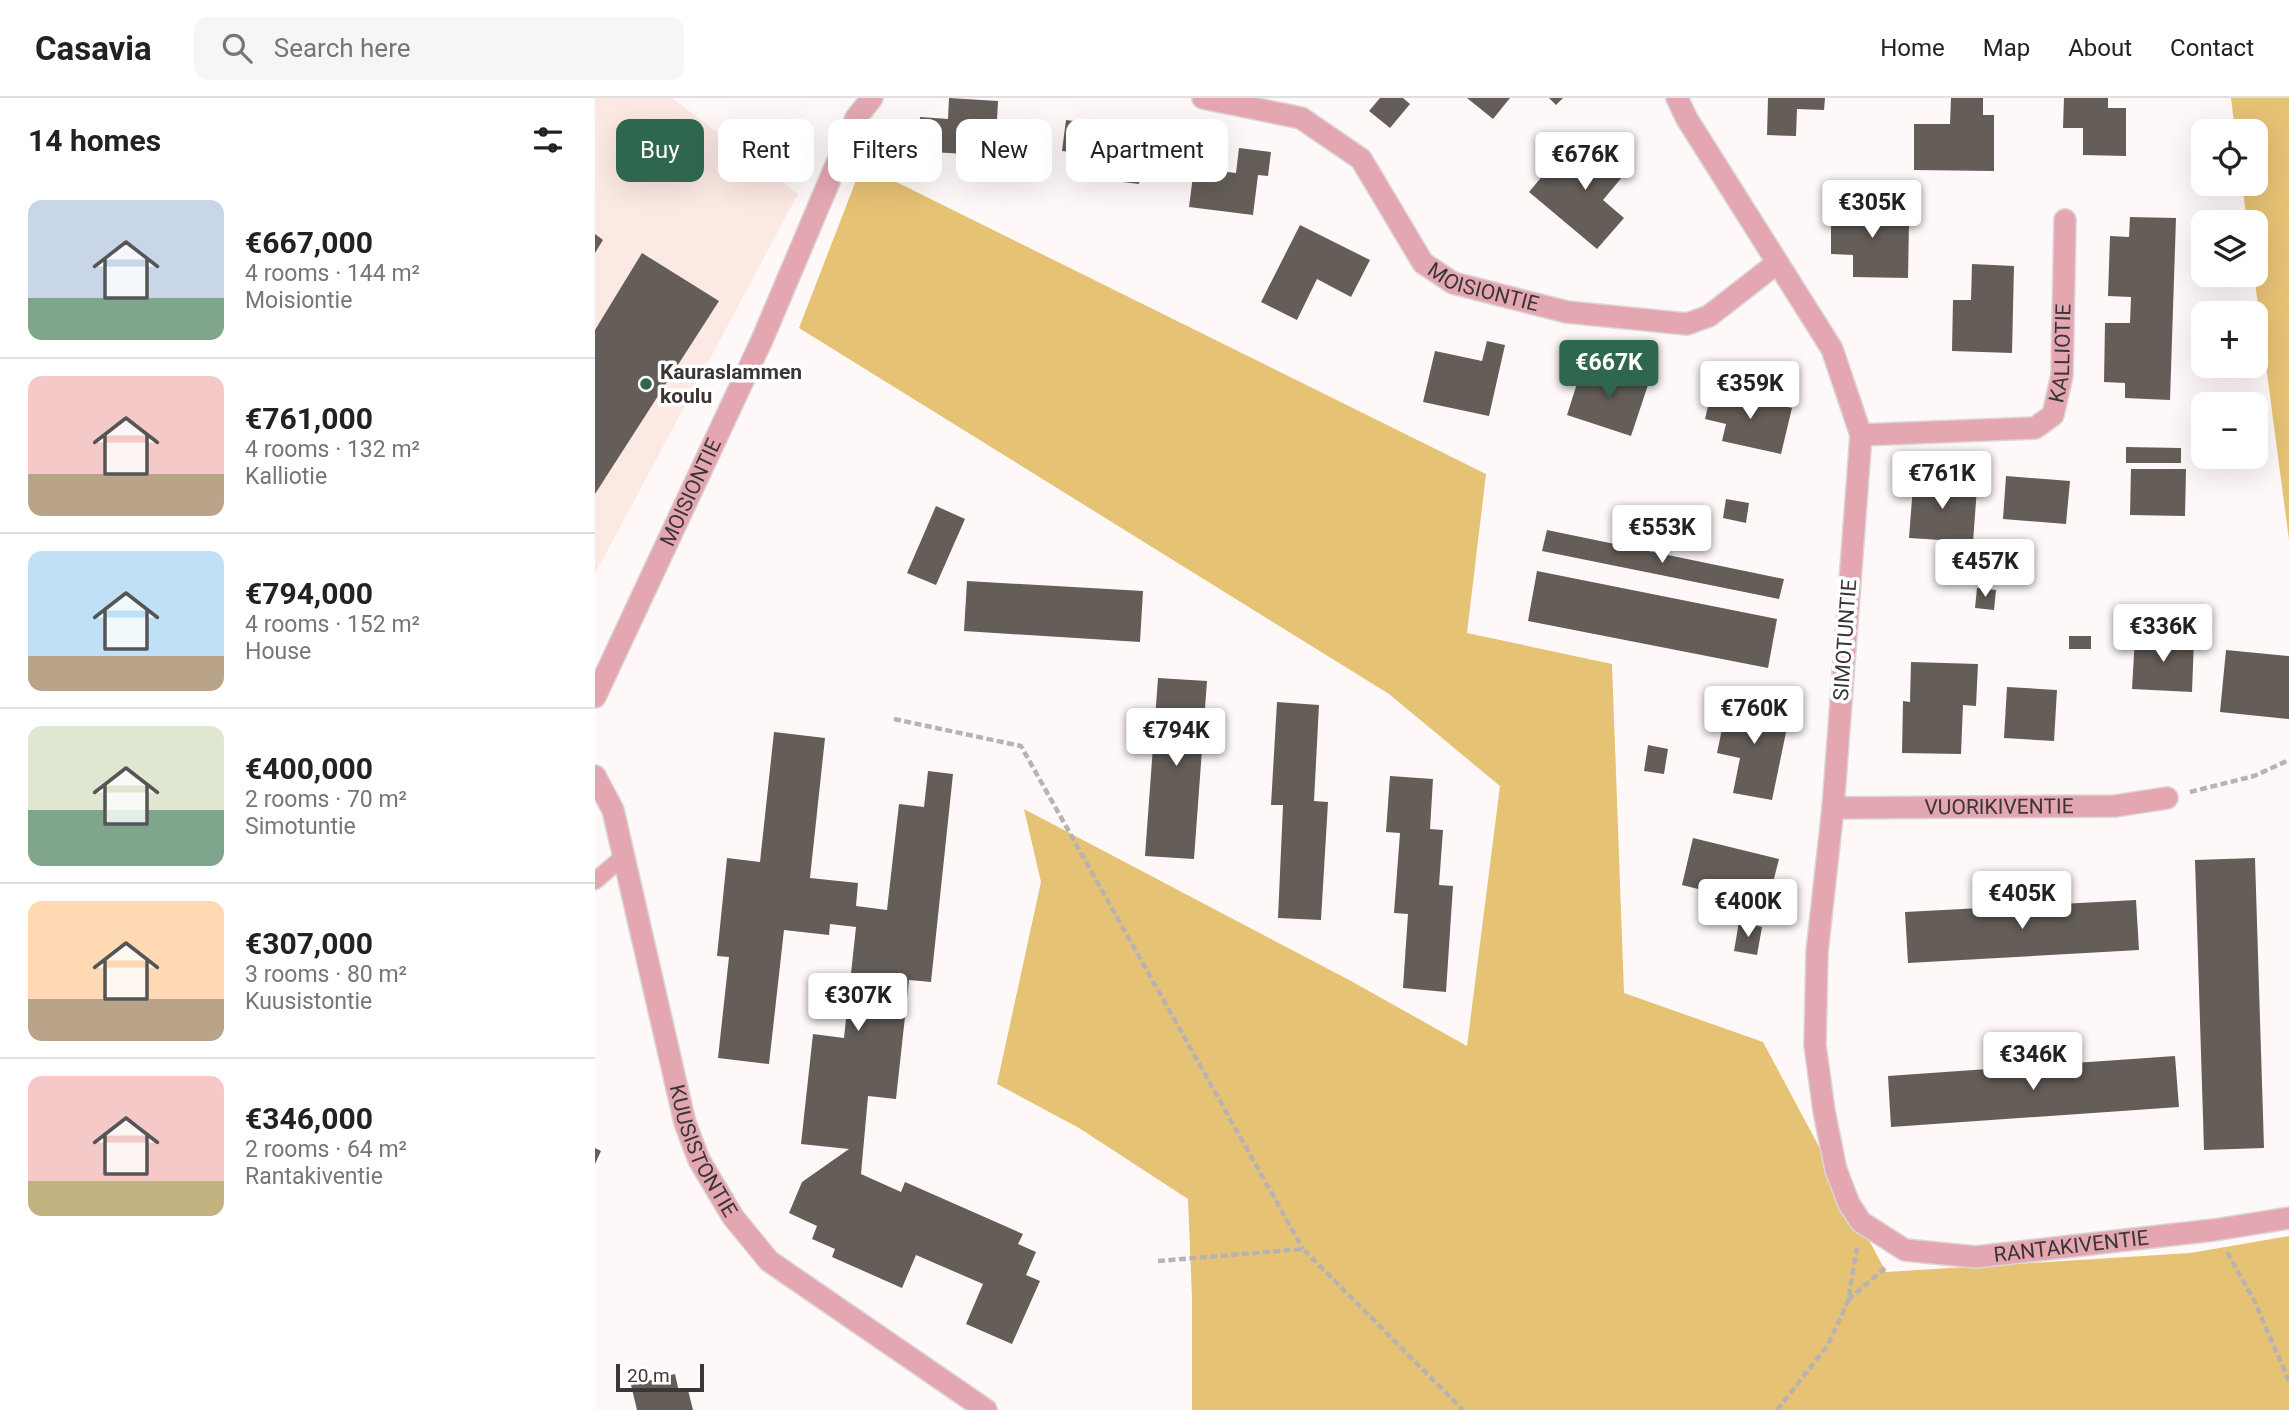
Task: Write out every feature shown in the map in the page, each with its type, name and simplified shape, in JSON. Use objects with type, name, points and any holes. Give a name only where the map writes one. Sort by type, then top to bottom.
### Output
[{"type":"street","name":"MOISIONTIE","points":[[595,697],[762,340],[856,118],[872,98]]},
{"type":"street","name":"MOISIONTIE","points":[[1203,98],[1301,118],[1361,159],[1423,263],[1453,283],[1567,312],[1687,324],[1709,316],[1777,263]]},
{"type":"street","name":"SIMOTUNTIE","points":[[1677,98],[1832,349],[1861,435],[1833,808],[1817,952],[1815,1045],[1836,1170],[1849,1204],[1861,1222]]},
{"type":"street","name":"KALLIOTIE","points":[[1861,435],[2035,428],[2053,415],[2062,375],[2065,220]]},
{"type":"street","name":"KUUSISTONTIE","points":[[595,776],[613,810],[685,1124],[699,1160],[733,1217],[769,1261],[986,1410]]},
{"type":"street","name":"VUORIKIVENTIE","points":[[1833,808],[2115,806],[2167,798]]},
{"type":"street","name":"RANTAKIVENTIE","points":[[1861,1222],[1905,1250],[1976,1257],[2214,1230],[2289,1218]]},
{"type":"lane","points":[[595,881],[623,857]]},
{"type":"path","points":[[894,719],[1021,746],[1303,1249],[1463,1410]]},
{"type":"path","points":[[2167,798],[2254,776],[2289,760]]},
{"type":"path","points":[[1777,1410],[1828,1345],[1847,1301],[1861,1222]]},
{"type":"path","points":[[2214,1230],[2254,1300],[2289,1381]]},
{"type":"path","points":[[1158,1261],[1303,1249]]},
{"type":"path","points":[[1847,1301],[1905,1250]]},
{"type":"shaded area","name":"Kauraslammen koulu","points":[[595,98],[672,98],[700,119],[616,119],[616,182],[704,182],[704,122],[718,133],[718,182],[782,182],[798,194],[595,574]]},
{"type":"shaded area","points":[[2231,98],[2289,98],[2289,540],[2268,378],[2268,301],[2257,301],[2256,287],[2268,287],[2268,210],[2245,210],[2244,196],[2268,196],[2268,119],[2234,119]]},
{"type":"shaded area","points":[[855,182],[896,182],[1486,474],[1467,633],[1612,664],[1624,993],[1763,1042],[1886,1272],[2190,1253],[2289,1236],[2289,1410],[1192,1410],[1192,1297],[1188,1199],[1079,1128],[997,1084],[1041,882],[1024,809],[1351,981],[1467,1046],[1500,786],[1389,694],[799,328]]},
{"type":"building","points":[[949,98],[998,101],[997,119],[956,119],[956,153],[942,153],[942,119],[920,119],[920,117],[948,119]]},
{"type":"building","points":[[1380,98],[1403,98],[1410,104],[1390,128],[1369,111]]},
{"type":"building","points":[[1467,98],[1510,98],[1493,119]]},
{"type":"building","points":[[1549,98],[1563,98],[1556,105]]},
{"type":"building","points":[[1768,98],[1825,98],[1824,110],[1797,109],[1796,136],[1767,135]]},
{"type":"building","points":[[1951,98],[1983,98],[1983,115],[1994,115],[1994,171],[1914,170],[1914,124],[1950,124]]},
{"type":"building","points":[[2064,98],[2108,98],[2108,108],[2126,108],[2126,156],[2083,155],[2083,128],[2063,128]]},
{"type":"building","points":[[1066,120],[1066,152],[1062,151]]},
{"type":"building","points":[[1601,137],[1633,164],[1603,200],[1624,218],[1597,249],[1529,192],[1554,162],[1570,174]]},
{"type":"building","points":[[1239,148],[1271,152],[1268,176],[1258,175],[1253,215],[1189,207],[1192,182],[1228,182],[1228,172],[1236,173]]},
{"type":"building","points":[[1848,200],[1892,201],[1892,222],[1909,222],[1908,278],[1853,277],[1853,255],[1831,254],[1831,217],[1848,218]]},
{"type":"building","points":[[2130,217],[2176,218],[2170,400],[2125,398],[2125,383],[2104,382],[2105,323],[2130,323],[2131,297],[2108,296],[2110,236],[2129,237]]},
{"type":"building","points":[[1300,225],[1370,260],[1351,297],[1317,279],[1297,320],[1261,302]]},
{"type":"building","points":[[595,234],[603,240],[595,253]]},
{"type":"building","points":[[642,253],[719,301],[595,494],[595,330]]},
{"type":"building","points":[[1972,264],[2014,266],[2012,353],[1952,351],[1953,300],[1971,300]]},
{"type":"building","points":[[1487,341],[1505,345],[1489,416],[1423,402],[1435,351],[1482,361]]},
{"type":"building","points":[[1600,366],[1649,382],[1631,436],[1567,415],[1580,374],[1596,379]]},
{"type":"building","points":[[1712,389],[1792,408],[1781,454],[1722,441],[1726,424],[1705,419]]},
{"type":"building","points":[[2126,447],[2181,448],[2181,463],[2126,463]]},
{"type":"building","points":[[2131,469],[2186,469],[2185,516],[2130,515]]},
{"type":"building","points":[[1914,473],[1936,474],[1936,485],[1977,488],[1973,542],[1909,538]]},
{"type":"building","points":[[2006,476],[2070,481],[2066,524],[2003,519]]},
{"type":"building","points":[[1726,499],[1749,503],[1746,523],[1723,518]]},
{"type":"building","points":[[936,506],[965,519],[936,585],[907,573]]},
{"type":"building","points":[[1547,530],[1784,579],[1779,599],[1542,551]]},
{"type":"building","points":[[1537,571],[1777,619],[1768,668],[1528,621]]},
{"type":"building","points":[[967,581],[1143,591],[1140,642],[964,631]]},
{"type":"building","points":[[1977,588],[1996,590],[1994,610],[1975,608]]},
{"type":"building","points":[[2069,636],[2091,636],[2091,649],[2069,649]]},
{"type":"building","points":[[2135,636],[2194,639],[2192,692],[2132,689]]},
{"type":"building","points":[[2226,650],[2289,656],[2289,719],[2220,712]]},
{"type":"building","points":[[1911,662],[1978,664],[1976,706],[1963,705],[1961,754],[1902,753],[1903,701],[1910,702]]},
{"type":"building","points":[[1158,678],[1207,681],[1194,859],[1145,856]]},
{"type":"building","points":[[2007,687],[2057,690],[2054,741],[2004,738]]},
{"type":"building","points":[[1728,700],[1790,713],[1772,800],[1733,793],[1740,758],[1717,753]]},
{"type":"building","points":[[1277,702],[1319,705],[1314,801],[1328,802],[1321,920],[1278,918],[1283,805],[1271,805]]},
{"type":"building","points":[[774,732],[825,738],[810,878],[858,883],[856,906],[887,910],[899,804],[924,807],[928,771],[953,774],[931,982],[909,980],[896,1099],[868,1096],[861,1174],[901,1192],[905,1182],[1023,1234],[1018,1244],[1036,1252],[1026,1275],[1040,1281],[1012,1344],[966,1324],[983,1284],[916,1255],[902,1288],[832,1257],[835,1249],[812,1239],[817,1226],[789,1213],[802,1182],[849,1149],[801,1144],[813,1034],[844,1038],[856,927],[830,924],[829,935],[784,930],[769,1064],[718,1058],[729,957],[717,956],[727,858],[760,862]]},
{"type":"building","points":[[1648,745],[1668,749],[1664,774],[1644,771]]},
{"type":"building","points":[[1390,776],[1433,779],[1430,829],[1443,830],[1439,885],[1453,886],[1446,992],[1403,988],[1408,914],[1394,913],[1400,833],[1386,832]]},
{"type":"building","points":[[1693,838],[1779,859],[1767,906],[1682,885]]},
{"type":"building","points":[[2255,858],[2264,1148],[2204,1150],[2195,860]]},
{"type":"building","points":[[2136,900],[2139,950],[1908,963],[1905,912]]},
{"type":"building","points":[[1739,922],[1762,927],[1757,955],[1734,951]]},
{"type":"building","points":[[2175,1056],[2179,1107],[1891,1127],[1888,1076]]},
{"type":"building","points":[[595,1148],[601,1151],[595,1164]]},
{"type":"building","points":[[675,1374],[679,1392],[688,1390],[693,1410],[637,1410],[631,1385]]},
{"type":"place","name":"Kauraslammen koulu","points":[[646,384]]}]
